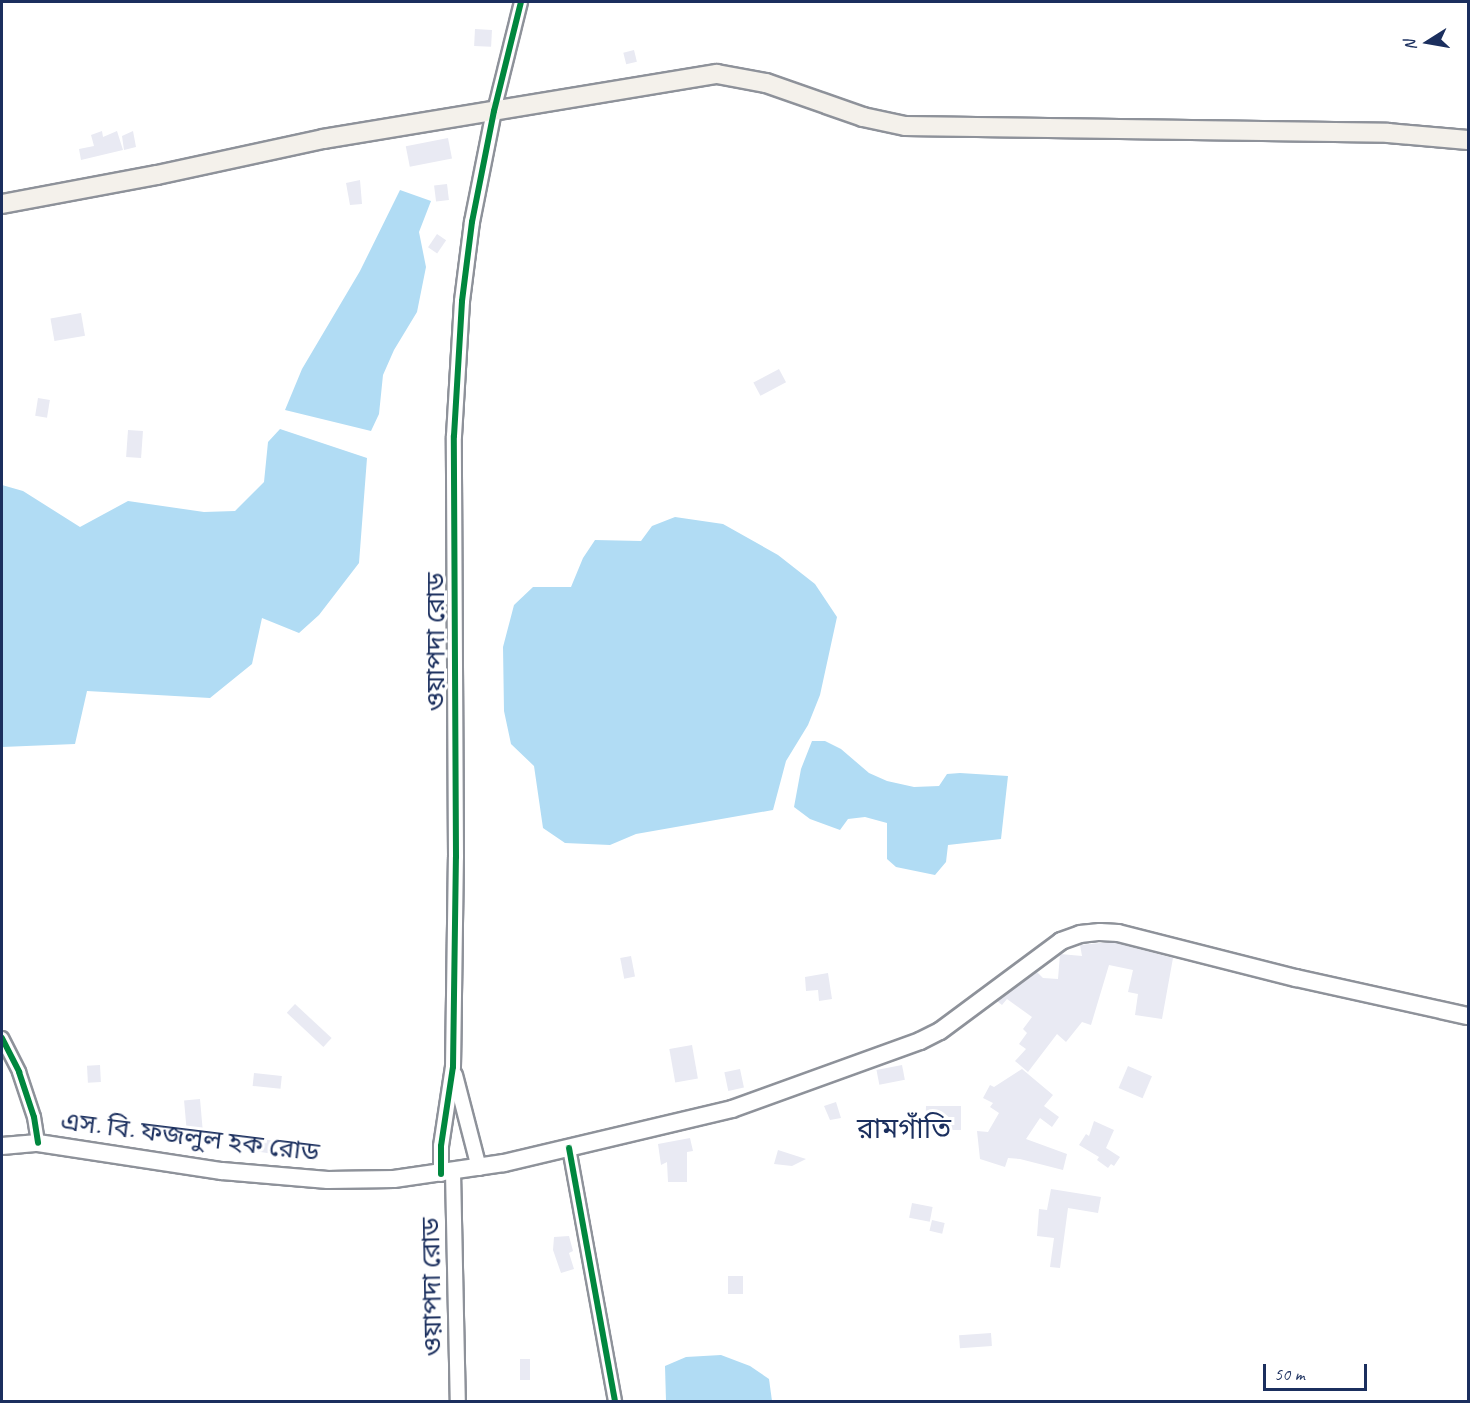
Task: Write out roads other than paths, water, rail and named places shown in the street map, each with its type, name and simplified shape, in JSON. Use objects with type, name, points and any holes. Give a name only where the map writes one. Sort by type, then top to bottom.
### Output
[{"type":"main road","points":[[2,204],[157,175],[323,139],[717,74],[766,83],[863,117],[905,126],[1388,133],[1468,140]]},
{"type":"main road","name":"এস. বি. ফজলুল হক রোড","points":[[2,1146],[38,1143],[222,1171],[316,1179],[394,1179],[479,1168],[732,1109],[920,1041],[940,1031],[1044,952],[1080,934],[1118,933],[1296,978],[1468,1016]]},
{"type":"street","points":[[494,111],[521,2]]},
{"type":"street","name":"ওয়াপদা রোড","points":[[458,1401],[447,1173],[441,1146],[453,1067],[456,857],[454,436],[462,301],[472,222],[494,111]]},
{"type":"street","points":[[2,1038],[19,1072],[34,1117],[38,1143]]},
{"type":"street","name":"ওয়াপদা রোড","points":[[453,1067],[479,1168]]},
{"type":"street","points":[[568,1148],[615,1401]]},
{"type":"water","points":[[400,190],[431,201],[419,232],[426,267],[417,312],[394,350],[383,375],[379,414],[371,431],[285,410],[302,369],[360,271]]},
{"type":"water","points":[[280,429],[367,458],[359,563],[319,615],[299,633],[262,618],[252,664],[210,698],[87,691],[75,744],[2,747],[2,485],[23,491],[80,527],[128,501],[204,512],[235,511],[264,482],[268,442]]},
{"type":"water","points":[[675,517],[723,524],[778,555],[815,584],[837,617],[820,695],[808,725],[786,761],[773,810],[636,834],[610,845],[565,843],[543,828],[534,766],[511,744],[504,711],[503,647],[514,605],[533,587],[571,587],[583,558],[595,540],[641,541],[652,526]]},
{"type":"water","points":[[812,741],[825,741],[841,749],[869,773],[887,781],[914,787],[939,786],[947,774],[1008,776],[1001,839],[948,845],[946,862],[935,875],[896,867],[887,859],[887,823],[865,817],[848,819],[840,830],[810,819],[794,807],[801,769]]},
{"type":"water","points":[[721,1355],[750,1366],[769,1379],[772,1401],[666,1401],[665,1366],[686,1357]]},
{"type":"district","name":"রামগাঁতি","points":[[904,1129]]}]
